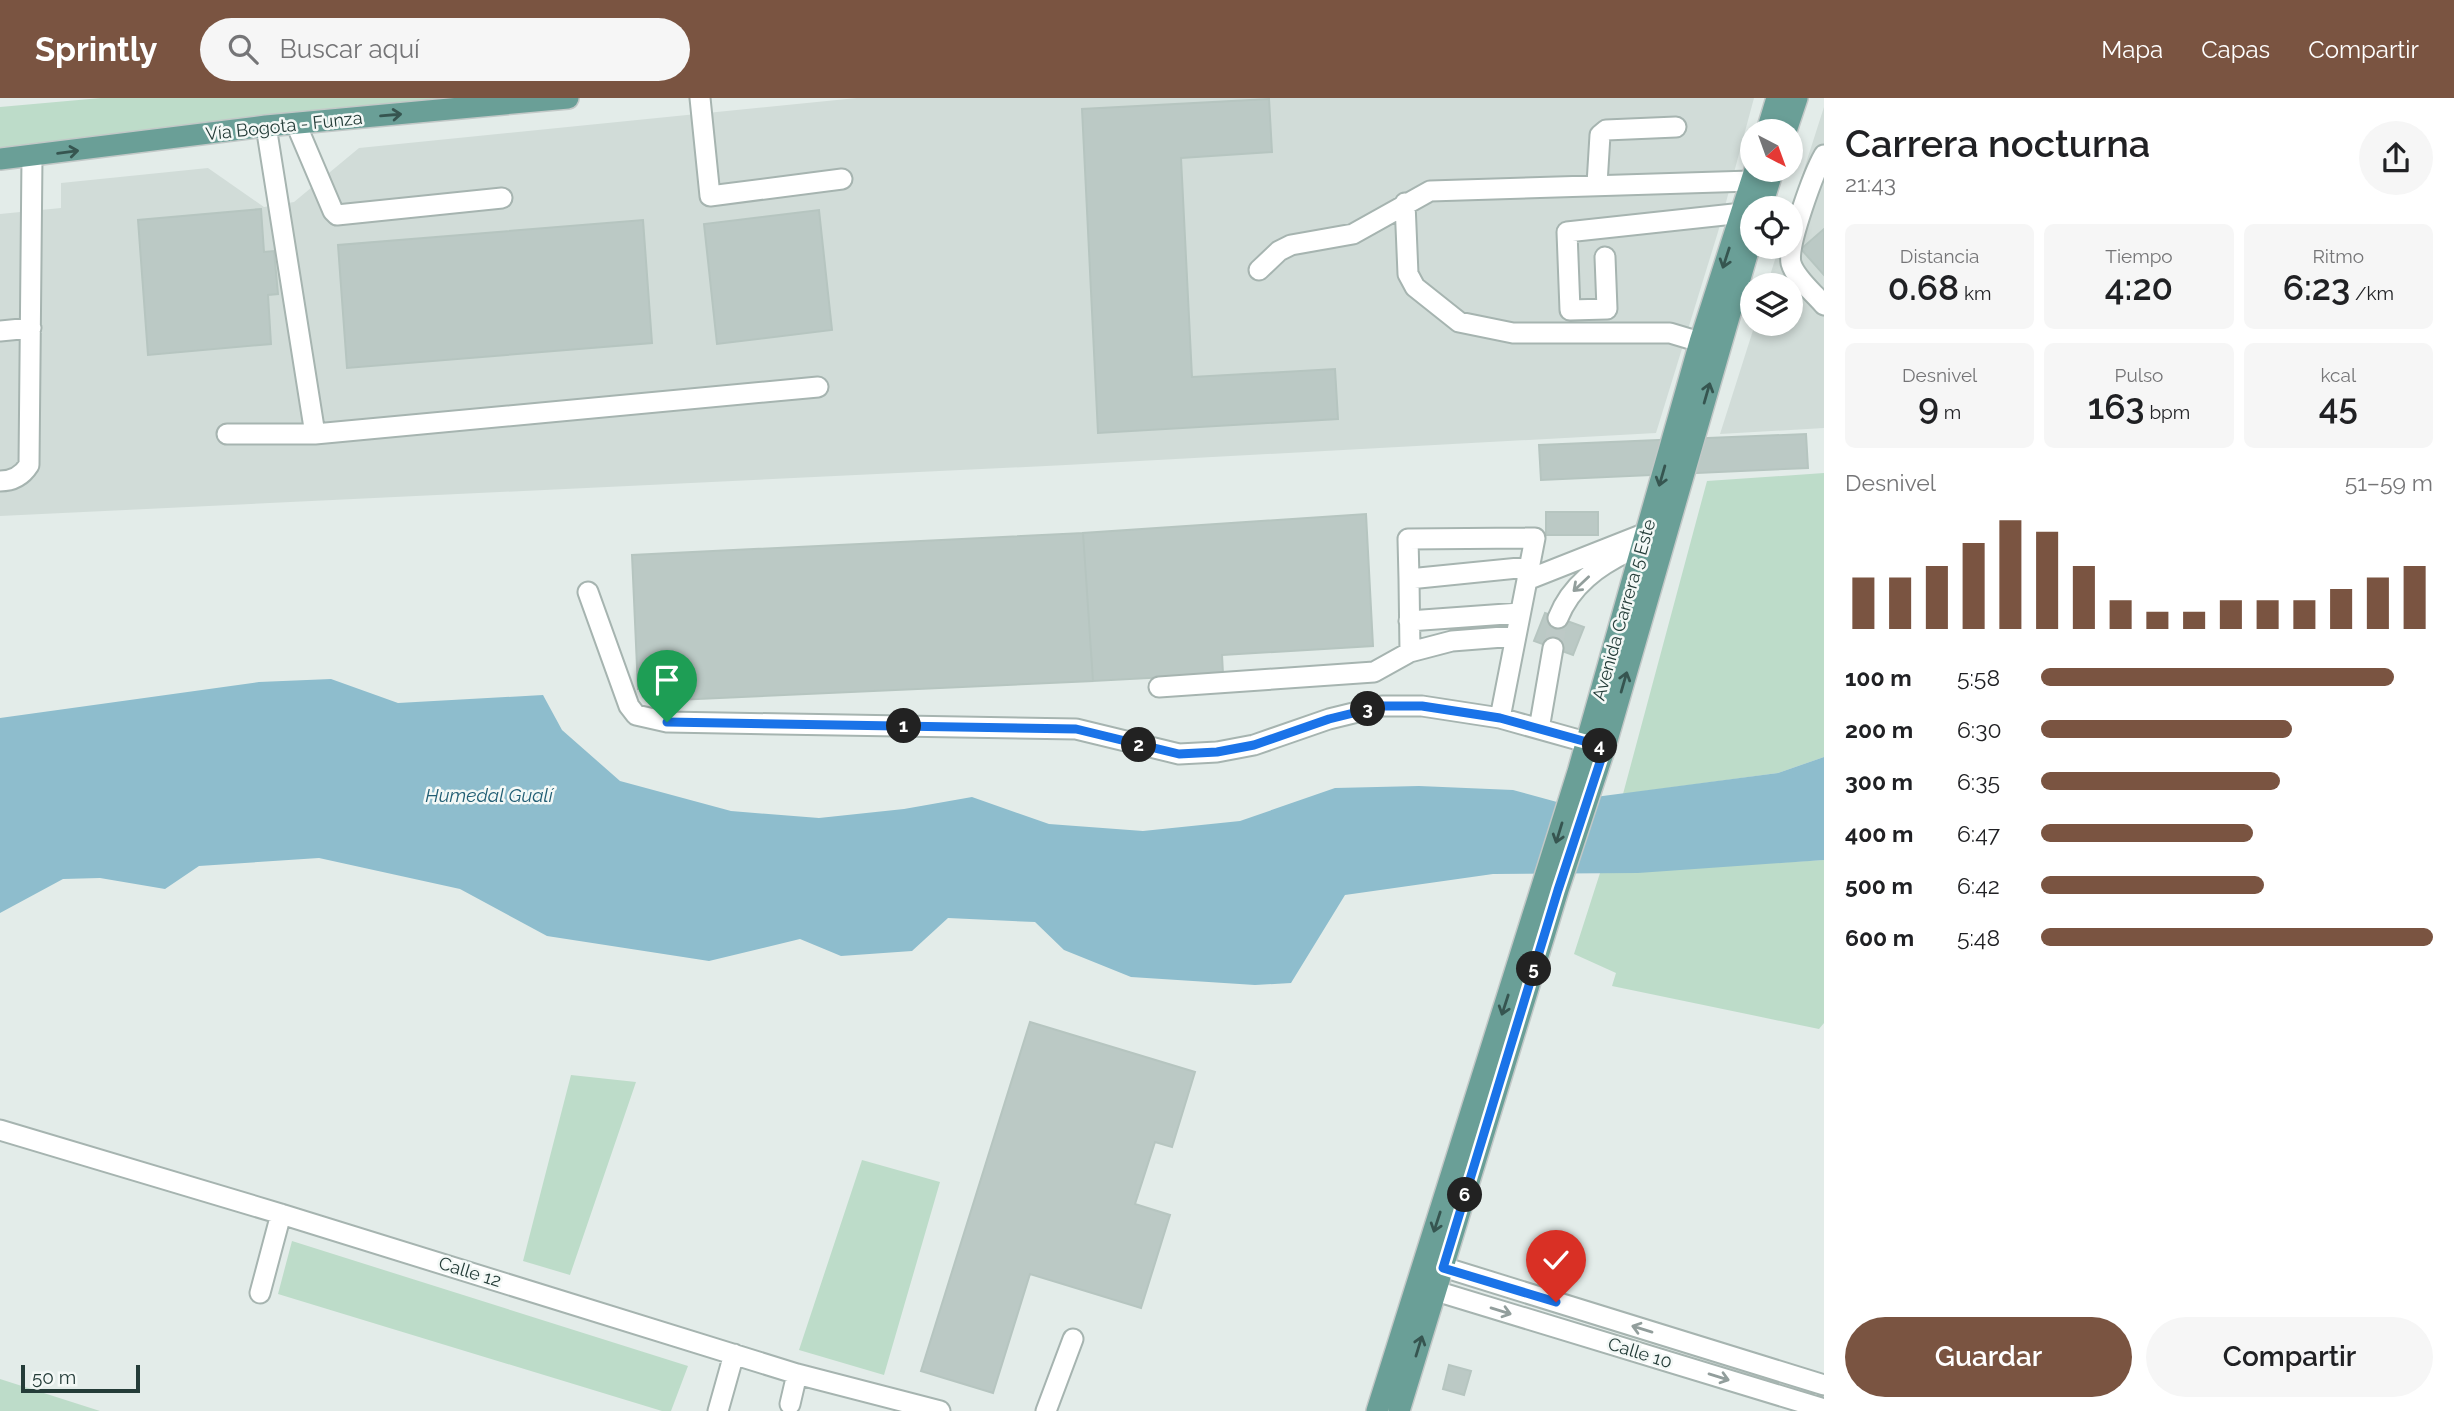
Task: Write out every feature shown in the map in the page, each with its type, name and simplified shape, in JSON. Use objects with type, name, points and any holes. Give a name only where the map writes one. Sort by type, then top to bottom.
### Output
[{"type":"main road","name":"Vía Bogota - Funza","points":[[0,159],[266,127],[568,98]]},
{"type":"main road","points":[[1771,119],[1777,98]]},
{"type":"main road","points":[[1790,119],[1797,98]]},
{"type":"main road","name":"Avenida Carrera 5 Este","points":[[1595,745],[1644,539],[1700,342],[1740,239]]},
{"type":"main road","name":"Avenida Carrera 5 Este","points":[[1377,1411],[1433,1267],[1745,259]]},
{"type":"main road","name":"Avenida Carrera 5 Este","points":[[1399,1411],[1446,1294],[1433,1267]]},
{"type":"street","points":[[700,98],[710,196],[842,179]]},
{"type":"street","points":[[296,124],[332,211],[337,215],[502,198]]},
{"type":"street","points":[[266,127],[315,433]]},
{"type":"street","points":[[1597,184],[1600,135],[1606,130],[1676,127]]},
{"type":"street","points":[[0,481],[8,481],[23,474],[29,465],[33,156]]},
{"type":"street","points":[[1823,158],[1793,237],[1790,260],[1794,271],[1824,305]]},
{"type":"street","points":[[1259,270],[1279,251],[1291,245],[1353,234],[1430,191],[1740,176]]},
{"type":"street","points":[[1405,203],[1408,274],[1415,287],[1459,322],[1513,333],[1670,333],[1700,342]]},
{"type":"street","points":[[1605,257],[1607,309],[1570,310],[1567,232],[1740,212]]},
{"type":"street","points":[[0,331],[31,328]]},
{"type":"street","points":[[227,434],[315,433],[818,387]]},
{"type":"street","points":[[1410,652],[1408,539],[1535,538],[1500,718]]},
{"type":"street","points":[[1409,579],[1528,573],[1644,539]]},
{"type":"street","points":[[1558,618],[1565,599],[1581,581],[1644,539]]},
{"type":"street","points":[[588,592],[629,706],[636,715],[667,722],[1076,729],[1179,754],[1217,752],[1254,745],[1329,719],[1382,706],[1447,709],[1500,718],[1595,745]]},
{"type":"street","points":[[1409,621],[1520,613]]},
{"type":"street","points":[[1159,687],[1374,672],[1410,652],[1452,641],[1516,636]]},
{"type":"street","points":[[1539,729],[1553,648]]},
{"type":"street","name":"Calle 12","points":[[0,1130],[797,1374],[940,1411]]},
{"type":"street","points":[[260,1293],[281,1214]]},
{"type":"street","name":"Calle 10","points":[[1433,1267],[1468,1275],[1824,1385]]},
{"type":"street","points":[[1446,1294],[1468,1275]]},
{"type":"street","name":"Calle 10","points":[[1446,1294],[1824,1409]]},
{"type":"street","points":[[1046,1411],[1073,1339]]},
{"type":"street","points":[[718,1411],[734,1354]]},
{"type":"street","points":[[790,1404],[797,1374]]},
{"type":"shaded area","points":[[857,98],[1754,98],[1748,119],[1740,119],[1740,150],[1718,232],[1656,433],[1066,465],[0,516],[0,214],[61,208],[61,183],[208,168],[264,207],[294,202],[359,148]]},
{"type":"shaded area","points":[[1824,107],[1824,428],[1720,434],[1751,336],[1803,336],[1803,273],[1771,273],[1775,259],[1803,259],[1803,196],[1795,196],[1800,182],[1803,182],[1803,172]]},
{"type":"green space","points":[[101,98],[475,98],[0,149],[0,107]]},
{"type":"green space","points":[[1824,473],[1824,757],[1778,773],[1623,794],[1707,481]]},
{"type":"green space","points":[[1824,860],[1824,1023],[1819,1029],[1612,986],[1616,973],[1574,954],[1600,873]]},
{"type":"green space","points":[[571,1075],[636,1082],[570,1275],[523,1261]]},
{"type":"green space","points":[[862,1160],[940,1182],[884,1375],[799,1350]]},
{"type":"green space","points":[[292,1241],[688,1366],[671,1411],[662,1411],[278,1294]]},
{"type":"green space","points":[[0,1379],[100,1411],[0,1411]]},
{"type":"water","name":"Humedal Gualí","points":[[331,679],[398,703],[543,695],[562,730],[620,781],[731,811],[819,818],[904,809],[972,797],[1049,824],[1143,831],[1240,821],[1335,788],[1419,786],[1513,790],[1557,802],[1778,773],[1824,757],[1824,860],[1638,873],[1493,874],[1345,895],[1291,983],[1255,985],[1131,977],[1064,950],[1035,922],[948,918],[912,951],[841,956],[800,939],[709,961],[547,936],[460,889],[319,858],[199,866],[165,889],[100,878],[63,879],[0,913],[0,718],[259,682]]},
{"type":"building","points":[[1269,99],[1272,152],[1181,158],[1192,377],[1335,369],[1338,419],[1098,433],[1082,109]]},
{"type":"building","points":[[261,209],[264,252],[274,251],[278,294],[268,295],[271,344],[148,355],[138,220]]},
{"type":"building","points":[[819,210],[832,330],[717,344],[704,224]]},
{"type":"building","points":[[643,220],[652,343],[347,368],[338,245]]},
{"type":"building","points":[[1824,229],[1824,275],[1803,251],[1803,247]]},
{"type":"building","points":[[1806,434],[1808,468],[1541,480],[1539,445]]},
{"type":"building","points":[[1546,512],[1598,512],[1598,535],[1546,535]]},
{"type":"building","points":[[1366,514],[1373,646],[1222,655],[1223,674],[1093,681],[1083,533]]},
{"type":"building","points":[[1083,533],[1093,681],[676,700],[675,687],[638,689],[632,555]]},
{"type":"building","points":[[1545,613],[1584,627],[1573,655],[1534,641]]},
{"type":"building","points":[[1030,1022],[1195,1072],[1172,1147],[1155,1142],[1135,1204],[1170,1215],[1141,1308],[1030,1274],[993,1393],[921,1371]]},
{"type":"building","points":[[1449,1365],[1471,1371],[1464,1395],[1443,1389]]},
{"type":"tunnel","points":[[1553,648],[1558,618]]},
{"type":"route","points":[[667,722],[1076,729],[1179,754],[1217,752],[1254,745],[1329,719],[1382,706],[1422,706],[1500,718],[1605,747],[1558,890],[1443,1268],[1556,1302]]}]
